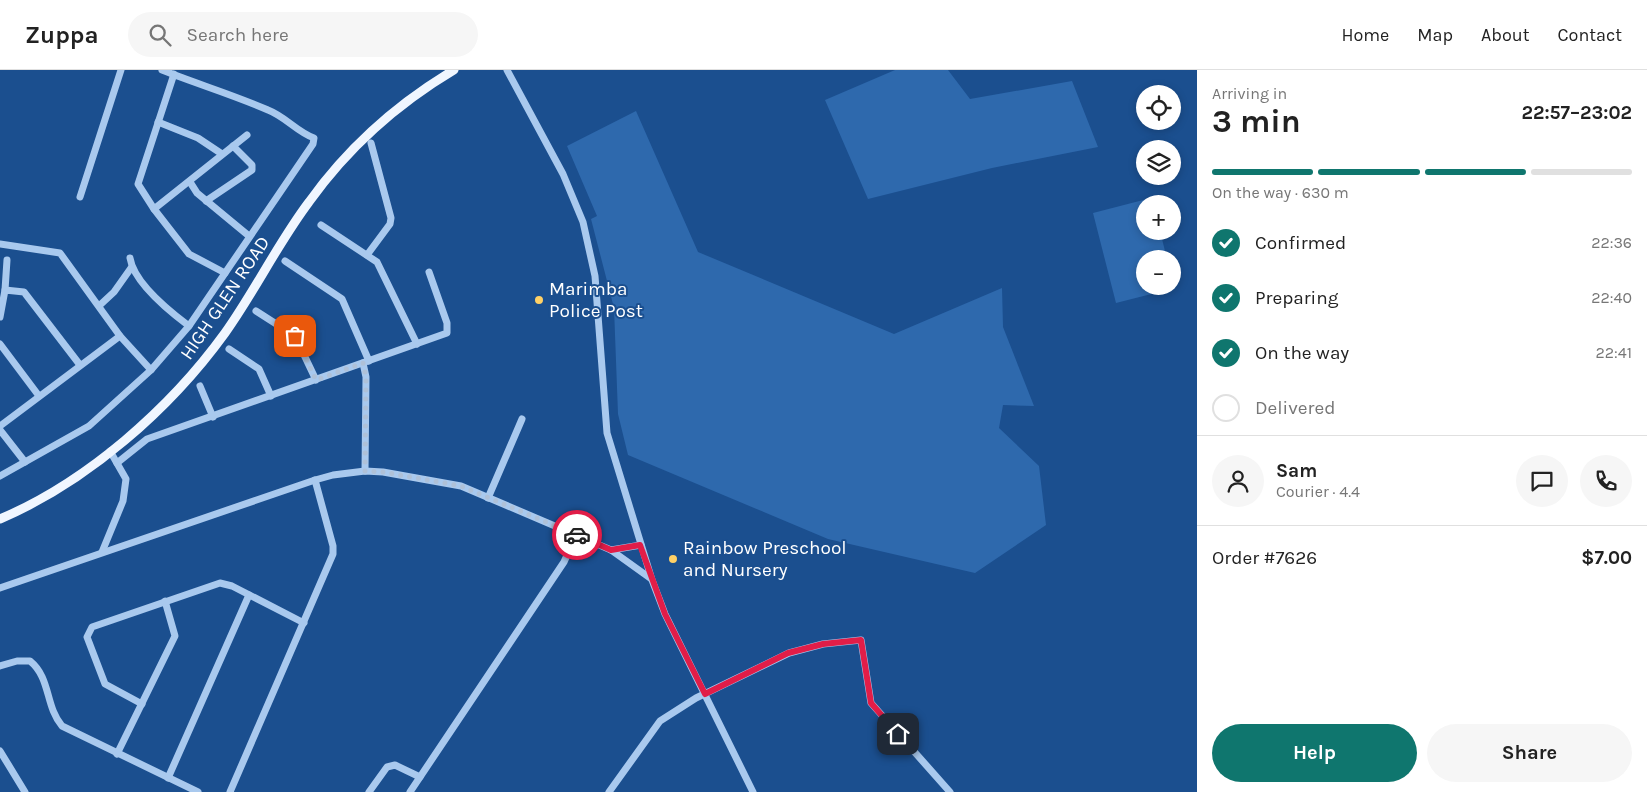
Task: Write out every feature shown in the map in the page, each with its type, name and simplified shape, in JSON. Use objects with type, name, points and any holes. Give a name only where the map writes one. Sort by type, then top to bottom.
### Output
[{"type":"main road","name":"HIGH GLEN ROAD","points":[[0,519],[53,490],[110,452],[143,425],[196,370],[225,332],[308,203],[340,162],[404,104],[454,70]]},
{"type":"street","points":[[80,197],[121,70]]},
{"type":"street","points":[[0,476],[89,426],[151,370],[189,326],[307,155],[314,138],[301,133],[286,119],[268,110],[162,70]]},
{"type":"street","points":[[506,70],[564,174],[582,222],[595,276],[607,433],[640,545],[652,580],[753,792]]},
{"type":"street","points":[[174,74],[138,184],[154,209],[189,254],[224,273]]},
{"type":"street","points":[[158,122],[198,138],[222,154]]},
{"type":"street","points":[[154,209],[248,135]]},
{"type":"street","points":[[367,255],[390,224],[391,218],[371,144]]},
{"type":"street","points":[[206,201],[252,170],[252,165],[233,146]]},
{"type":"street","points":[[190,182],[194,190],[206,201],[250,236]]},
{"type":"street","points":[[321,225],[377,262],[417,344]]},
{"type":"street","points":[[0,244],[60,253],[120,336],[151,370]]},
{"type":"street","points":[[130,258],[131,268],[164,307],[189,326]]},
{"type":"street","points":[[0,318],[1,299],[5,290],[7,260]]},
{"type":"street","points":[[285,261],[342,299],[366,362],[365,471]]},
{"type":"street","points":[[100,306],[114,292],[131,268]]},
{"type":"street","points":[[117,462],[148,439],[447,333],[448,328],[429,272]]},
{"type":"street","points":[[5,290],[22,291],[26,294],[80,365]]},
{"type":"street","points":[[256,312],[295,336],[316,380]]},
{"type":"street","points":[[0,426],[120,336]]},
{"type":"street","points":[[0,344],[39,396]]},
{"type":"street","points":[[229,349],[259,369],[271,396]]},
{"type":"street","points":[[200,386],[213,417]]},
{"type":"street","points":[[488,498],[522,419]]},
{"type":"street","points":[[0,430],[25,462]]},
{"type":"street","points":[[102,552],[123,501],[126,479],[110,452]]},
{"type":"street","points":[[0,588],[315,480],[333,475],[365,471],[383,472],[461,486],[611,550],[652,580]]},
{"type":"street","points":[[230,792],[304,623],[333,550],[315,480]]},
{"type":"street","points":[[410,792],[564,562],[576,535]]},
{"type":"street","points":[[611,550],[640,545]]},
{"type":"street","points":[[142,704],[105,684],[87,637],[88,633],[95,626],[220,583],[249,595],[304,623]]},
{"type":"street","points":[[168,778],[249,595]]},
{"type":"street","points":[[117,754],[175,636],[165,601]]},
{"type":"street","points":[[609,792],[660,721],[705,694],[788,653],[823,644],[861,640],[871,703],[950,792]]},
{"type":"street","points":[[0,666],[17,661],[30,660],[40,669],[56,719],[62,726],[198,792]]},
{"type":"street","points":[[0,751],[25,792]]},
{"type":"street","points":[[369,792],[387,767],[395,764],[420,777]]},
{"type":"shaded area","points":[[895,70],[948,70],[970,99],[1072,81],[1098,147],[992,168],[868,199],[825,100]]},
{"type":"shaded area","points":[[636,111],[698,252],[894,334],[1002,288],[1003,327],[1034,406],[1003,405],[999,428],[1039,466],[1046,525],[975,573],[828,539],[628,455],[618,414],[614,308],[591,219],[597,216],[567,146]]},
{"type":"shaded area","points":[[1136,202],[1136,240],[1162,240],[1165,250],[1136,250],[1136,295],[1147,295],[1116,303],[1093,213]]},
{"type":"way so far","points":[[295,336],[316,380],[363,363],[366,377],[365,471],[383,472],[461,486],[577,535]]},
{"type":"place","name":"Marimba Police Post","points":[[539,300]]},
{"type":"place","name":"Rainbow Preschool and Nursery","points":[[673,559]]},
{"type":"route","points":[[577,535],[611,550],[621,550],[640,545],[665,614],[705,694],[788,653],[823,644],[861,640],[871,703],[898,734]]}]
